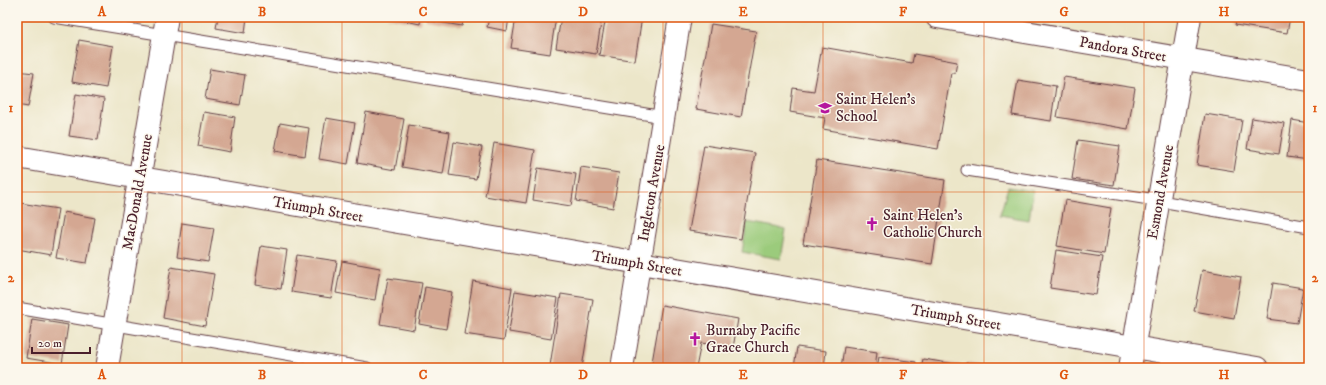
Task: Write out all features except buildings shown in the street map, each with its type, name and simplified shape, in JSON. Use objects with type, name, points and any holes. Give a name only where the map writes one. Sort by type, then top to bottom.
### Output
[{"type":"street","name":"Ingleton Avenue","points":[[622,368],[680,17]]},
{"type":"street","name":"Pandora Street","points":[[937,17],[1309,80]]},
{"type":"street","name":"Esmond Avenue","points":[[1130,368],[1190,17]]},
{"type":"street","name":"MacDonald Avenue","points":[[107,368],[166,26]]},
{"type":"street","name":"Triumph Street","points":[[17,157],[1257,368]]},
{"type":"lane","points":[[54,17],[166,26],[664,117]]},
{"type":"lane","points":[[967,170],[1309,227]]},
{"type":"lane","points":[[17,308],[367,368]]},
{"type":"green space","points":[[1008,187],[1033,191],[1029,220],[1000,215]]},
{"type":"green space","points":[[747,222],[786,229],[781,259],[742,252]]},
{"type":"place","name":"Saint Helen's School","points":[[825,108]]},
{"type":"place","name":"Saint Helen's Catholic Church","points":[[872,224]]},
{"type":"place","name":"Burnaby Pacific Grace Church","points":[[695,339]]}]
